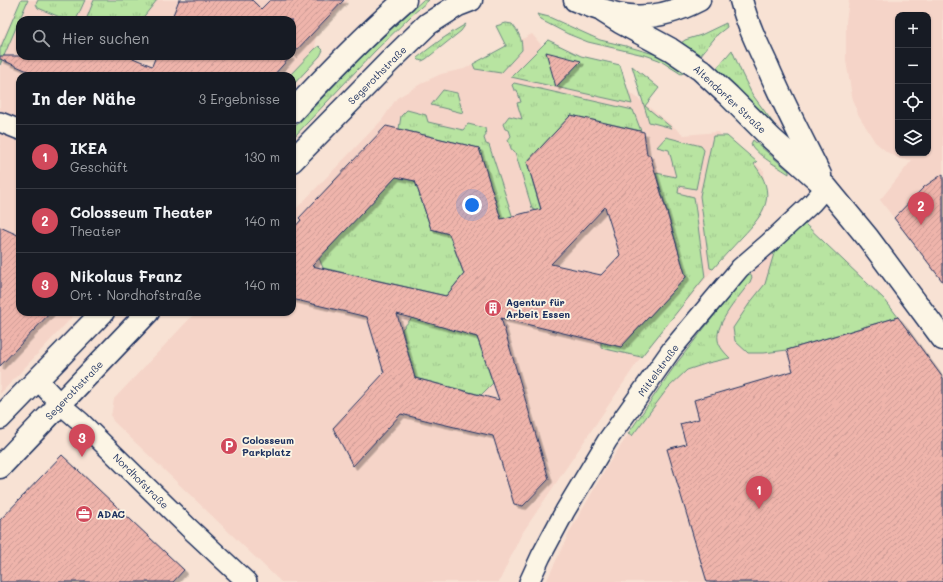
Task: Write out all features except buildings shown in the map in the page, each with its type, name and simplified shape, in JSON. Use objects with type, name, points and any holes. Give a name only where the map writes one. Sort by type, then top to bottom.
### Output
[{"type":"main road","points":[[296,108],[373,28],[405,0]]},
{"type":"main road","name":"Segerothstraße","points":[[296,157],[428,24],[458,5],[471,0]]},
{"type":"main road","points":[[575,0],[604,12],[633,17],[657,15],[678,10],[699,0]]},
{"type":"main road","name":"Altendorfer Straße","points":[[741,0],[754,37],[784,105],[826,187]]},
{"type":"main road","name":"Altendorfer Straße","points":[[604,12],[670,49],[701,70],[772,139],[826,187],[868,238],[943,339]]},
{"type":"main road","points":[[0,418],[99,316]]},
{"type":"main road","name":"Segerothstraße","points":[[0,468],[144,316]]},
{"type":"street","points":[[0,122],[16,128]]},
{"type":"street","name":"Mittelstraße","points":[[528,582],[565,511],[607,441],[672,349],[740,268],[769,244],[812,203],[826,187]]},
{"type":"street","name":"Nordhofstraße","points":[[37,379],[60,404],[81,422],[188,527],[247,582]]},
{"type":"shaded area","points":[[21,0],[349,0],[315,33],[316,61],[296,82],[296,72],[16,72],[16,316],[73,316],[0,394],[0,44]]},
{"type":"shaded area","points":[[849,0],[943,0],[943,282],[880,200],[912,160],[900,159],[887,152],[875,142],[858,114],[852,96],[846,61],[846,22]]},
{"type":"shaded area","points":[[532,34],[542,46],[607,74],[684,135],[718,132],[764,171],[764,210],[641,357],[521,535],[499,582],[281,582],[113,421],[111,416],[114,399],[192,316],[296,316],[296,209],[382,120],[397,98],[441,74],[464,69]]},
{"type":"shaded area","points":[[805,224],[885,300],[943,376],[943,582],[546,582],[570,531],[609,463],[676,364],[743,279]]},
{"type":"green space","points":[[21,0],[28,0],[21,16],[16,16],[16,28],[0,65],[0,49]]},
{"type":"green space","points":[[38,0],[85,0],[78,16],[57,16],[38,8],[36,4]]},
{"type":"green space","points":[[94,0],[157,0],[144,16],[88,16]]},
{"type":"green space","points":[[423,0],[429,0],[374,52],[296,135],[296,126],[359,59]]},
{"type":"green space","points":[[537,14],[549,17],[600,40],[668,58],[686,72],[681,74],[659,60],[648,56],[588,42],[568,34],[541,20]]},
{"type":"green space","points":[[506,23],[512,24],[518,33],[521,39],[522,50],[501,73],[475,69],[473,64],[506,46],[496,26]]},
{"type":"green space","points":[[726,23],[727,27],[718,34],[700,56],[681,43],[685,40],[701,35]]},
{"type":"green space","points":[[466,24],[461,31],[426,59],[422,61],[417,58],[441,40]]},
{"type":"green space","points":[[548,40],[581,56],[620,65],[632,104],[511,77]]},
{"type":"green space","points":[[319,46],[323,50],[320,56],[296,82],[296,72],[293,72]]},
{"type":"green space","points":[[732,50],[752,94],[779,131],[716,69]]},
{"type":"green space","points":[[632,66],[659,88],[645,106],[672,128],[649,122]]},
{"type":"green space","points":[[514,83],[633,110],[641,131],[571,115],[527,162],[543,217],[532,208],[515,152],[512,151],[508,140],[511,136],[509,130],[505,129],[503,124],[509,116],[522,119],[517,103],[521,102],[517,90],[514,90],[512,85]]},
{"type":"green space","points":[[443,90],[457,93],[463,113],[431,105]]},
{"type":"green space","points":[[407,110],[426,115],[428,122],[463,130],[468,124],[485,128],[486,135],[484,138],[486,144],[489,145],[513,218],[501,219],[479,148],[399,129],[401,116]]},
{"type":"green space","points":[[713,136],[727,136],[757,162],[754,164],[761,175],[767,194],[766,203],[757,220],[713,269],[710,268],[700,196]]},
{"type":"green space","points":[[666,137],[701,146],[704,150],[696,189],[679,186],[678,193],[694,197],[705,277],[641,357],[601,348],[601,342],[621,347],[686,277],[656,173],[676,177],[669,150],[657,147]]},
{"type":"green space","points":[[753,140],[789,171],[789,174],[757,152],[751,144]]},
{"type":"green space","points":[[396,177],[415,181],[431,229],[449,234],[464,274],[446,296],[323,268],[319,258]]},
{"type":"green space","points":[[805,224],[885,300],[898,317],[787,350],[764,353],[748,353],[735,341],[733,328],[765,284],[775,250]]},
{"type":"green space","points":[[749,273],[752,277],[750,282],[729,310],[720,326],[718,333],[720,345],[730,358],[687,370],[668,388],[632,436],[628,434],[676,364]]},
{"type":"green space","points":[[412,318],[477,337],[493,383],[481,395],[415,378],[402,329]]},
{"type":"place","name":"Colosseum Theater","points":[[921,225]]},
{"type":"place","name":"Agentur für Arbeit Essen","points":[[493,308]]},
{"type":"place","name":"Colosseum Parkplatz","points":[[229,446]]},
{"type":"place","name":"Nikolaus Franz","points":[[82,457]]},
{"type":"place","name":"IKEA","points":[[759,509]]},
{"type":"place","name":"ADAC","points":[[84,514]]}]
